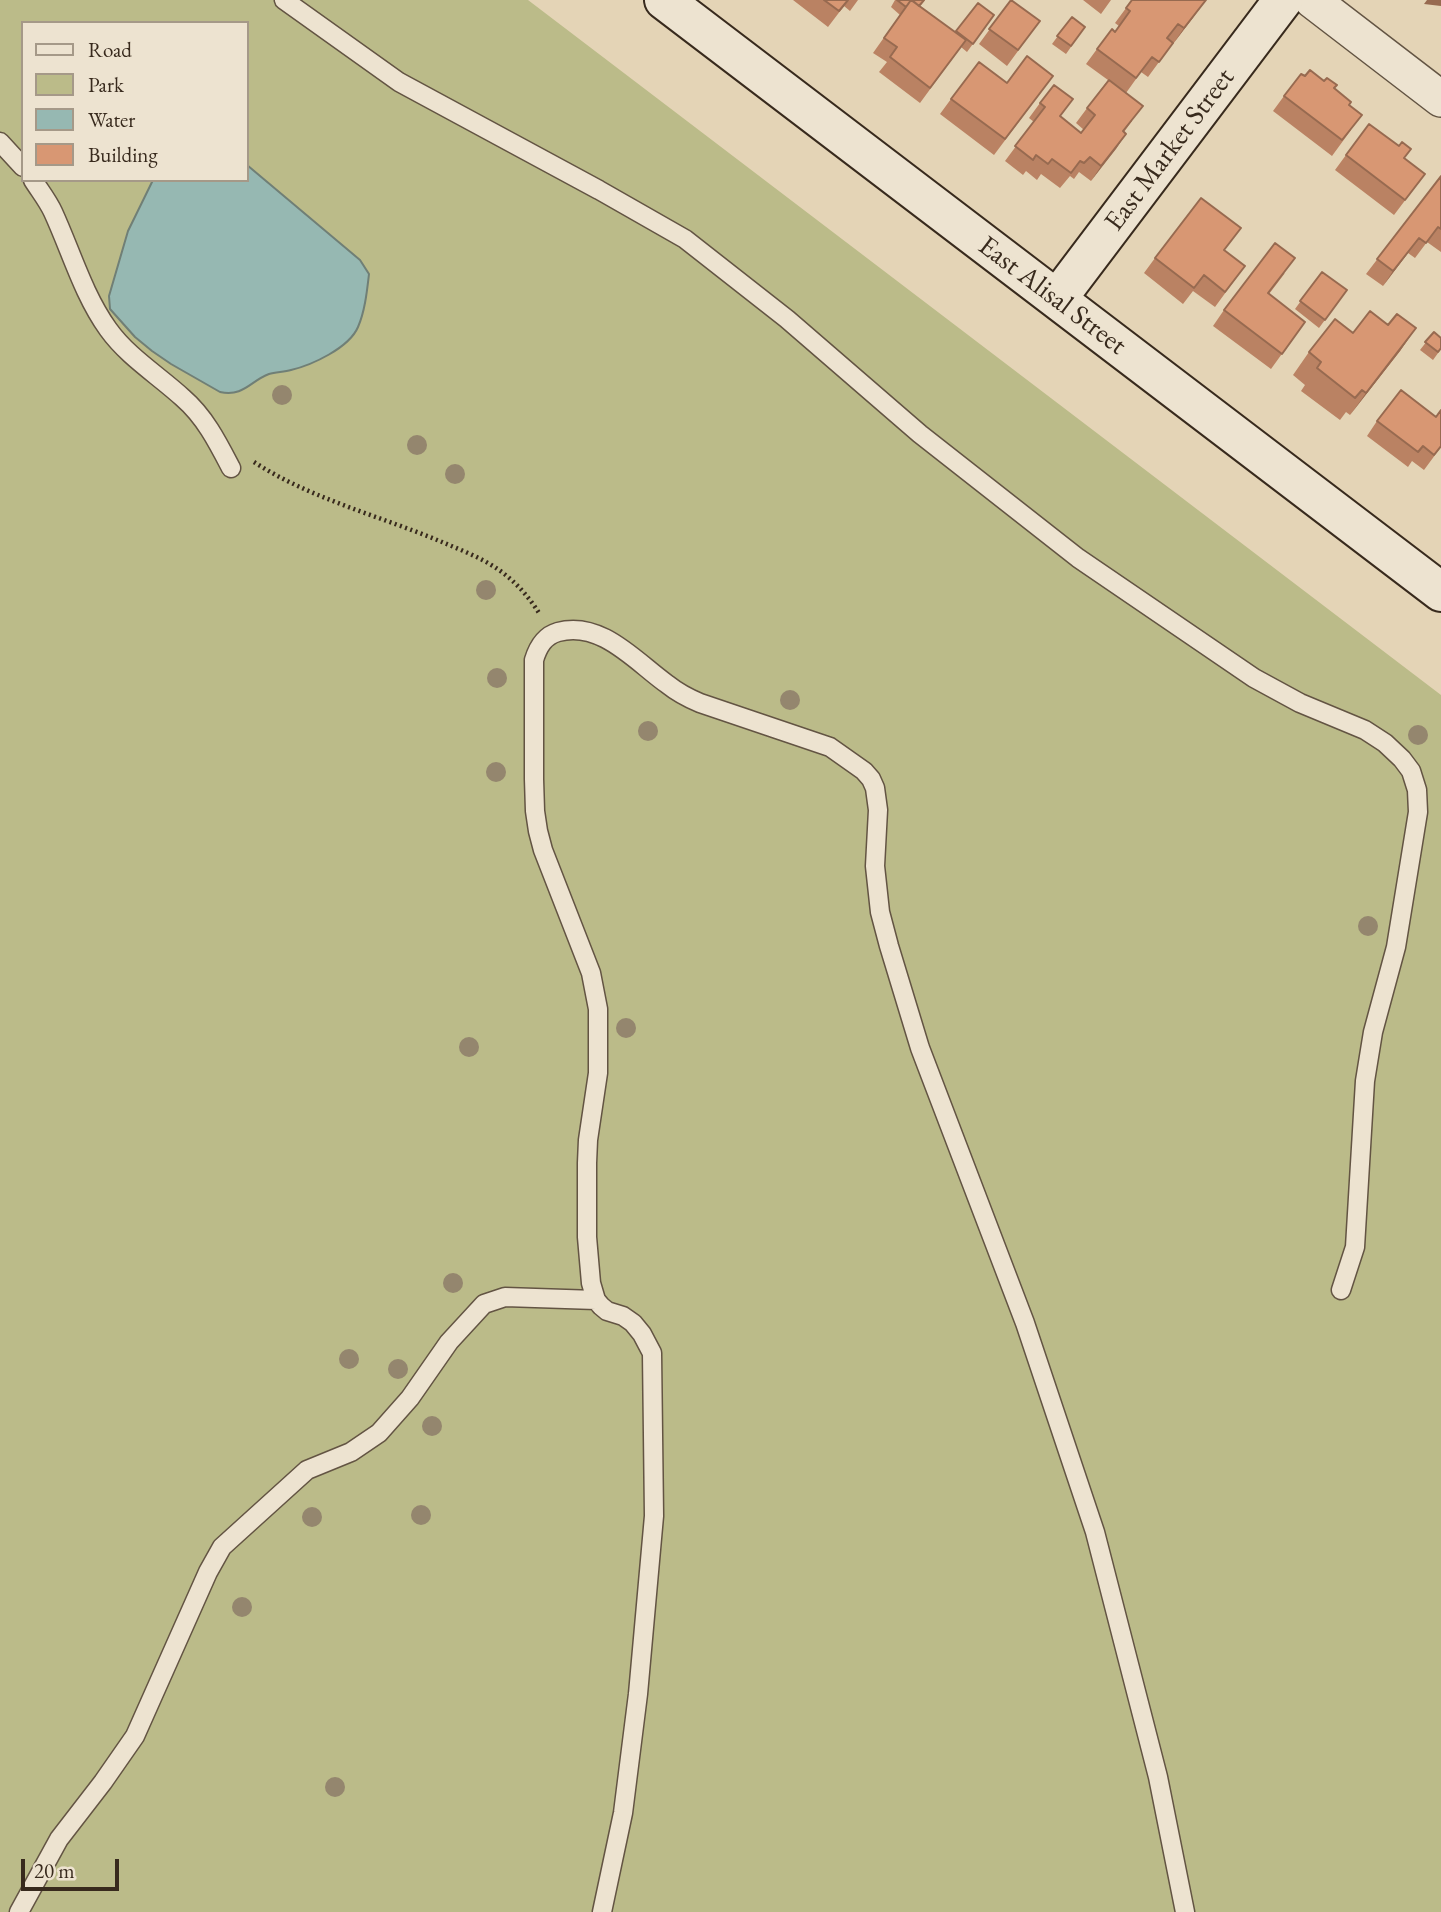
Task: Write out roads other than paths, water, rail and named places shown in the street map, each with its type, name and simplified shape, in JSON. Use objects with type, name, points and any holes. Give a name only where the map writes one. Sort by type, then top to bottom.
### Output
[{"type":"street","name":"East Alisal Street","points":[[664,0],[1441,592]]},
{"type":"street","name":"East Market Street","points":[[1057,299],[1283,0]]},
{"type":"street","points":[[1312,0],[1441,99]]},
{"type":"lane","points":[[284,0],[399,82],[685,239],[788,319],[920,434],[1078,558],[1254,678],[1300,703],[1365,730],[1385,743],[1402,759],[1411,771],[1417,790],[1418,812],[1396,947],[1373,1032],[1365,1081],[1355,1247],[1341,1290]]},
{"type":"lane","points":[[0,142],[21,165]]},
{"type":"lane","points":[[34,182],[52,208],[93,304],[109,330],[130,354],[185,399],[215,438],[231,468]]},
{"type":"lane","points":[[602,1912],[625,1800],[638,1694],[654,1516],[652,1353],[633,1323],[623,1316],[607,1311],[596,1300],[591,1283],[587,1237],[587,1163],[598,1073],[598,1009],[592,972],[543,850],[535,811],[533,671],[538,649],[551,634],[574,630],[601,636],[615,644],[683,696],[823,744],[855,763],[875,788],[878,810],[875,866],[877,891],[889,946],[920,1048],[1025,1323],[1095,1532],[1158,1777],[1185,1912]]},
{"type":"lane","points":[[19,1912],[59,1839],[135,1736],[208,1572],[222,1548],[307,1471],[351,1452],[379,1433],[410,1398],[450,1342],[484,1304],[505,1297],[596,1300]]},
{"type":"water","points":[[248,166],[360,260],[369,274],[358,327],[338,349],[309,364],[269,374],[235,392],[220,392],[152,351],[135,337],[110,309],[109,296],[128,231],[152,182],[248,182]]}]
